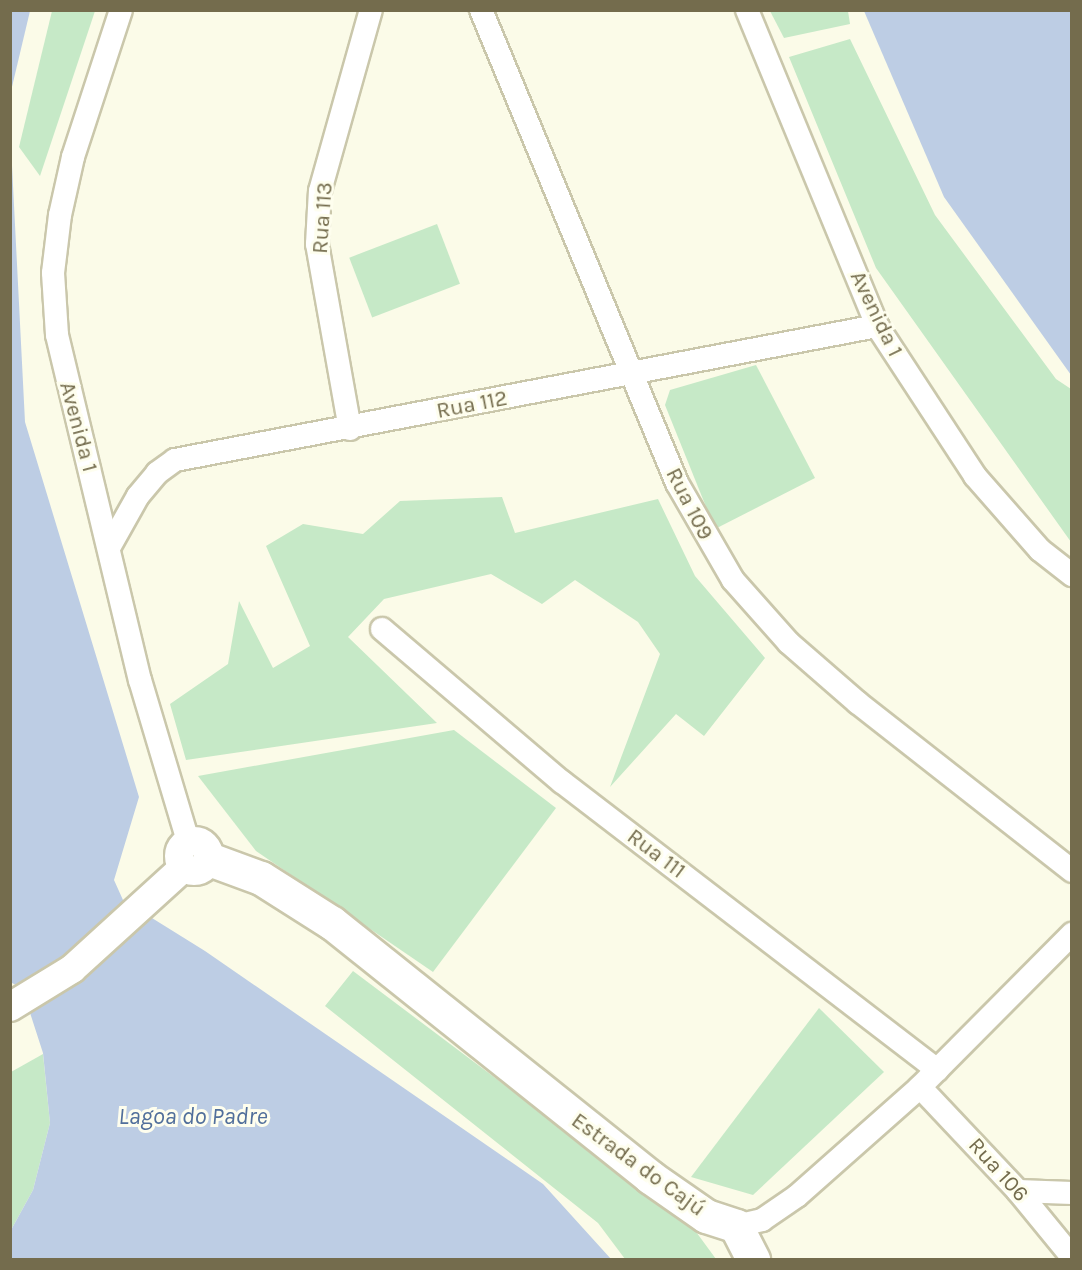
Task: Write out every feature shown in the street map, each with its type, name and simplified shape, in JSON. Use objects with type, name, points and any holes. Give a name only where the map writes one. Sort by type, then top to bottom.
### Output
[{"type":"main road","name":"Estrada do Cajú","points":[[194,856],[261,878],[332,923],[650,1177],[706,1216],[736,1226]]},
{"type":"main road","points":[[736,1226],[753,1260]]},
{"type":"street","name":"Avenida 1","points":[[121,10],[73,157],[53,273],[63,373],[110,546],[140,680],[194,856]]},
{"type":"street","name":"Rua 113","points":[[350,429],[317,244],[320,191],[371,10]]},
{"type":"street","name":"Rua 109","points":[[481,10],[629,374],[677,483],[733,580],[789,642],[858,703],[1071,871]]},
{"type":"street","name":"Avenida 1","points":[[747,10],[877,326],[975,476],[1040,550],[1071,575]]},
{"type":"street","name":"Rua 112","points":[[110,546],[138,496],[157,472],[175,460],[350,429],[877,326]]},
{"type":"street","name":"Rua 111","points":[[382,629],[562,782],[937,1070]]},
{"type":"street","points":[[10,1007],[72,969],[194,856]]},
{"type":"street","points":[[736,1226],[762,1220],[780,1209],[920,1087],[1071,934]]},
{"type":"street","name":"Rua 106","points":[[920,1087],[1018,1191],[1071,1257]]},
{"type":"street","points":[[1018,1191],[1071,1193]]},
{"type":"green space","points":[[52,11],[95,11],[40,176],[19,147]]},
{"type":"green space","points":[[770,11],[848,11],[850,24],[784,38]]},
{"type":"green space","points":[[850,39],[935,215],[1056,379],[1071,389],[1071,542],[876,268],[789,57]]},
{"type":"green space","points":[[437,224],[460,284],[372,317],[349,258]]},
{"type":"green space","points":[[756,365],[815,478],[715,529],[665,405],[670,390]]},
{"type":"green space","points":[[502,497],[515,533],[658,499],[695,576],[765,658],[704,736],[676,714],[610,787],[660,654],[638,622],[575,580],[542,604],[491,574],[384,599],[348,637],[437,723],[186,760],[170,704],[228,664],[239,601],[273,668],[310,646],[266,546],[303,524],[363,534],[400,501]]},
{"type":"green space","points":[[454,730],[556,808],[433,972],[256,851],[198,776]]},
{"type":"green space","points":[[353,971],[691,1225],[716,1259],[625,1259],[598,1223],[325,1006]]},
{"type":"green space","points":[[819,1008],[884,1072],[753,1195],[691,1177]]},
{"type":"green space","points":[[43,1054],[50,1123],[33,1190],[11,1230],[11,1072]]},
{"type":"water","points":[[10,11],[30,11],[11,91]]},
{"type":"water","points":[[864,11],[1071,11],[1071,375],[944,197]]},
{"type":"water","name":"Lagoa do Padre","points":[[10,126],[25,422],[139,797],[114,880],[123,900],[205,951],[543,1184],[611,1259],[11,1259],[11,1230],[33,1190],[50,1123],[43,1053],[22,988],[10,982]]}]
